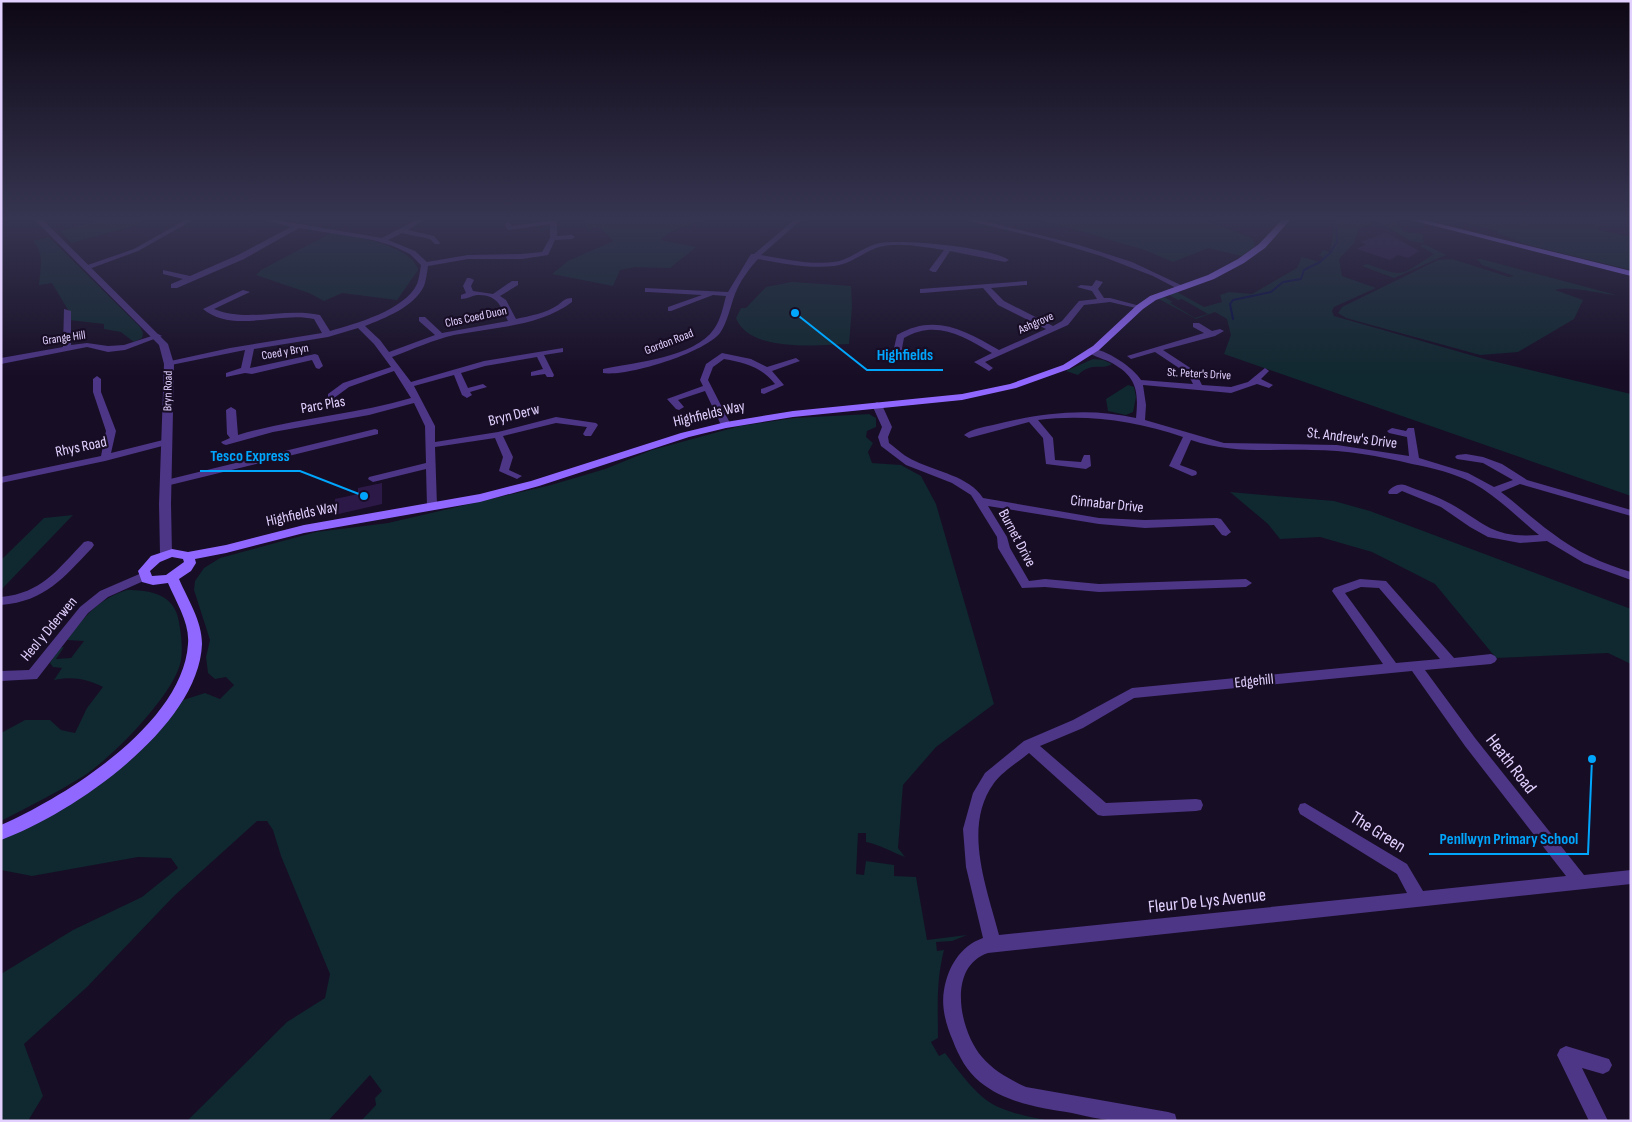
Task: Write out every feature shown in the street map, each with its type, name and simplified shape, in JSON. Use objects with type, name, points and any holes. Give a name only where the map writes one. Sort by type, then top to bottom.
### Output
[{"type":"main road","name":"Highfields Way","points":[[172,577],[188,562],[226,549],[304,529],[480,498],[534,484],[663,441],[726,425],[793,414],[962,397],[1012,386],[1066,367],[1091,351],[1140,307],[1153,298],[1220,272]]},
{"type":"main road","points":[[1,833],[46,811],[88,785],[129,754],[156,725],[182,688],[189,672],[195,648],[193,626],[172,577],[152,581],[144,576],[146,567],[151,562],[166,554],[179,553],[188,562]]},
{"type":"street","name":"Bryn Road","points":[[92,272],[158,336],[163,344],[169,364],[166,554]]},
{"type":"street","points":[[167,272],[192,279]]},
{"type":"street","points":[[174,286],[206,272]]},
{"type":"street","points":[[169,364],[250,347],[328,335],[360,326],[402,305],[416,293],[423,279],[424,272]]},
{"type":"street","name":"Gordon Road","points":[[606,371],[652,363],[684,352],[709,338],[716,332],[731,294],[744,272]]},
{"type":"street","points":[[1150,272],[1181,287]]},
{"type":"street","points":[[470,280],[467,286],[467,295],[495,296],[502,300],[512,320]]},
{"type":"street","points":[[495,296],[515,283]]},
{"type":"street","points":[[923,291],[935,287],[1015,286],[1024,283]]},
{"type":"street","points":[[1081,287],[1096,286],[1101,299],[1140,307]]},
{"type":"street","points":[[986,287],[1001,303],[1053,329]]},
{"type":"street","points":[[648,290],[731,294]]},
{"type":"street","points":[[246,292],[207,309],[228,317],[239,318],[302,313],[317,317],[328,335]]},
{"type":"street","points":[[671,309],[713,293]]},
{"type":"street","name":"Ashgrove","points":[[989,368],[978,362],[997,352],[1053,329],[1071,317],[1082,304],[1101,299]]},
{"type":"street","name":"Clos Coed Duon","points":[[387,356],[440,336],[555,311],[569,300]]},
{"type":"street","points":[[67,312],[67,349]]},
{"type":"street","points":[[422,319],[440,336]]},
{"type":"street","points":[[1131,356],[1216,332],[1196,325]]},
{"type":"street","points":[[360,326],[387,356],[408,385],[430,426],[432,445],[432,506]]},
{"type":"street","points":[[918,358],[901,361],[898,348],[900,337],[913,329],[932,327],[960,332],[997,352]]},
{"type":"street","name":"Grange Hill","points":[[1,361],[86,346],[108,349],[125,347],[158,336]]},
{"type":"street","name":"Coed y Bryn","points":[[250,347],[245,370],[252,371],[315,357],[319,366]]},
{"type":"street","points":[[1156,349],[1192,374],[1199,388]]},
{"type":"street","points":[[408,385],[456,371],[560,350]]},
{"type":"street","points":[[1091,351],[1128,368],[1139,382],[1143,397],[1140,421]]},
{"type":"street","points":[[711,353],[759,364],[768,369],[780,385],[764,391]]},
{"type":"street","points":[[534,374],[548,373],[540,355]]},
{"type":"street","points":[[722,356],[706,373],[704,380],[706,388],[726,425]]},
{"type":"street","points":[[768,369],[796,361]]},
{"type":"street","points":[[351,395],[334,394],[346,385],[364,376],[396,368]]},
{"type":"street","points":[[229,375],[245,370]]},
{"type":"street","points":[[456,371],[466,393],[483,387]]},
{"type":"street","name":"St. Peter's Drive","points":[[1139,382],[1231,390],[1251,384],[1265,371]]},
{"type":"street","points":[[97,379],[97,392],[111,431],[106,458]]},
{"type":"street","points":[[1255,380],[1269,385]]},
{"type":"street","points":[[672,399],[706,388]]},
{"type":"street","points":[[662,392],[679,407]]},
{"type":"street","name":"Parc Plas","points":[[231,410],[231,440],[265,430],[392,408],[416,400]]},
{"type":"street","name":"Burnet Drive","points":[[877,405],[887,426],[883,437],[884,444],[910,463],[956,480],[975,493],[1002,537],[1004,548],[1026,585],[1045,582],[1099,588],[1246,584]]},
{"type":"street","name":"St. Andrew's Drive","points":[[968,435],[1005,423],[1031,418],[1077,414],[1140,421],[1231,447],[1322,447],[1414,461],[1464,475],[1494,491],[1549,537],[1581,556],[1631,576]]},
{"type":"street","points":[[1031,418],[1048,438],[1050,462],[1086,466],[1087,456]]},
{"type":"street","name":"Bryn Derw","points":[[432,445],[498,435],[556,420],[593,425],[588,434]]},
{"type":"street","points":[[1392,431],[1411,433],[1414,461]]},
{"type":"street","points":[[166,483],[353,441],[375,432]]},
{"type":"street","points":[[498,435],[508,457],[504,471],[517,476]]},
{"type":"street","points":[[1188,436],[1174,466],[1192,473]]},
{"type":"street","name":"Rhys Road","points":[[1,480],[106,458],[167,442]]},
{"type":"street","points":[[1465,454],[1504,469],[1520,481],[1540,486],[1572,499],[1631,513]]},
{"type":"street","points":[[373,479],[432,465]]},
{"type":"street","points":[[1494,491],[1520,481]]},
{"type":"street","points":[[1393,492],[1402,487],[1428,497],[1449,507],[1484,531],[1504,539],[1522,541],[1549,537]]},
{"type":"street","name":"Cinnabar Drive","points":[[980,501],[1099,521],[1144,524],[1217,520],[1226,532]]},
{"type":"street","points":[[1,600],[20,600],[40,592],[88,545]]},
{"type":"street","name":"Heol y Dderwen","points":[[1,676],[32,675],[84,610],[104,594],[144,576]]},
{"type":"street","points":[[1392,668],[1338,590],[1360,583],[1382,584],[1450,662]]},
{"type":"street","name":"Edgehill","points":[[993,945],[974,867],[970,829],[980,793],[990,777],[1029,745],[1078,724],[1132,693],[1491,658]]},
{"type":"street","name":"Heath Road","points":[[1415,666],[1470,742],[1580,882]]},
{"type":"street","points":[[1029,745],[1103,810],[1196,805]]},
{"type":"street","name":"The Green","points":[[1305,809],[1402,869],[1419,899]]},
{"type":"street","name":"Fleur De Lys Avenue","points":[[1168,1121],[1026,1096],[1006,1088],[985,1074],[970,1056],[958,1034],[953,1011],[952,992],[956,974],[964,961],[975,950],[993,945],[1631,877]]},
{"type":"street","points":[[1598,1121],[1566,1055],[1603,1065]]},
{"type":"shaded area","points":[[40,272],[85,272],[140,327],[143,333],[142,338],[134,342],[121,332],[104,329],[104,324],[69,320],[70,313],[52,283],[39,285]]},
{"type":"shaded area","points":[[259,272],[416,272],[397,300],[342,293],[324,301],[309,293],[256,275]]},
{"type":"shaded area","points":[[554,272],[619,272],[613,286],[552,274]]},
{"type":"shaded area","points":[[1289,272],[1341,272],[1342,276],[1376,288],[1334,307],[1332,311],[1334,316],[1488,360],[1631,394],[1631,496],[1224,354],[1231,335],[1227,319],[1215,312],[1196,319],[1159,299],[1164,297],[1173,302],[1170,303],[1195,318],[1208,314],[1182,299],[1178,300],[1169,295],[1177,292],[1204,307],[1222,302],[1220,295],[1229,292],[1252,294]]},
{"type":"shaded area","points":[[1379,272],[1394,272],[1407,272],[1394,278]]},
{"type":"shaded area","points":[[1413,272],[1494,272],[1509,277],[1514,276],[1503,272],[1531,272],[1616,295],[1576,289],[1555,290],[1583,300],[1574,319],[1518,352],[1480,355],[1346,318],[1338,313],[1342,307]]},
{"type":"shaded area","points":[[792,282],[851,286],[852,307],[849,344],[803,345],[770,342],[755,337],[743,329],[736,318],[741,308],[746,308],[766,287]]},
{"type":"shaded area","points":[[1093,359],[1103,360],[1112,364],[1104,367],[1088,368],[1078,375],[1066,371]]},
{"type":"shaded area","points":[[1128,385],[1134,387],[1136,397],[1133,412],[1126,415],[1108,411],[1106,399]]},
{"type":"shaded area","points":[[869,414],[876,418],[876,427],[867,431],[866,437],[873,443],[868,452],[872,463],[901,465],[921,476],[936,504],[994,704],[936,747],[903,785],[898,848],[905,857],[866,842],[866,833],[858,833],[856,874],[864,875],[866,861],[894,865],[894,876],[916,877],[927,940],[967,935],[952,941],[936,942],[937,951],[944,950],[939,983],[938,1038],[931,1042],[939,1056],[945,1053],[968,1083],[989,1102],[1016,1113],[1052,1121],[361,1121],[376,1105],[375,1098],[382,1091],[370,1075],[328,1121],[187,1121],[287,1022],[325,998],[330,974],[281,856],[273,830],[267,821],[257,821],[174,896],[87,987],[24,1044],[43,1096],[28,1121],[1,1121],[1,974],[73,930],[142,897],[178,868],[171,858],[138,857],[32,876],[1,870],[1,839],[92,790],[132,759],[166,723],[183,700],[205,693],[220,699],[234,685],[226,677],[215,679],[208,673],[206,657],[210,640],[194,590],[195,581],[204,568],[220,558],[316,532],[388,523],[551,485],[605,469],[652,450],[740,426],[794,418]]},
{"type":"shaded area","points":[[1230,492],[1334,501],[1370,511],[1631,609],[1631,664],[1608,653],[1496,658],[1435,584],[1372,552],[1320,537],[1280,539],[1268,524]]},
{"type":"shaded area","points":[[73,515],[1,590],[1,560],[44,518]]},
{"type":"shaded area","points":[[127,590],[144,591],[160,596],[172,605],[177,613],[182,650],[176,674],[155,707],[109,756],[82,777],[1,821],[1,733],[25,720],[50,720],[61,730],[75,733],[87,708],[103,687],[79,679],[54,680],[62,668],[53,667],[50,663],[59,648],[64,647],[56,659],[71,658],[84,641],[67,640],[79,624],[92,610],[108,598]]},
{"type":"building","points":[[382,483],[382,504],[334,515],[335,499],[358,494],[358,488]]},
{"type":"waterway","points":[[1233,319],[1230,304],[1233,300],[1271,292],[1283,282],[1301,279],[1303,272]]},
{"type":"place","name":"Highfields","points":[[795,313]]},
{"type":"place","name":"Tesco Express","points":[[364,496]]},
{"type":"place","name":"Penllwyn Primary School","points":[[1592,759]]}]
